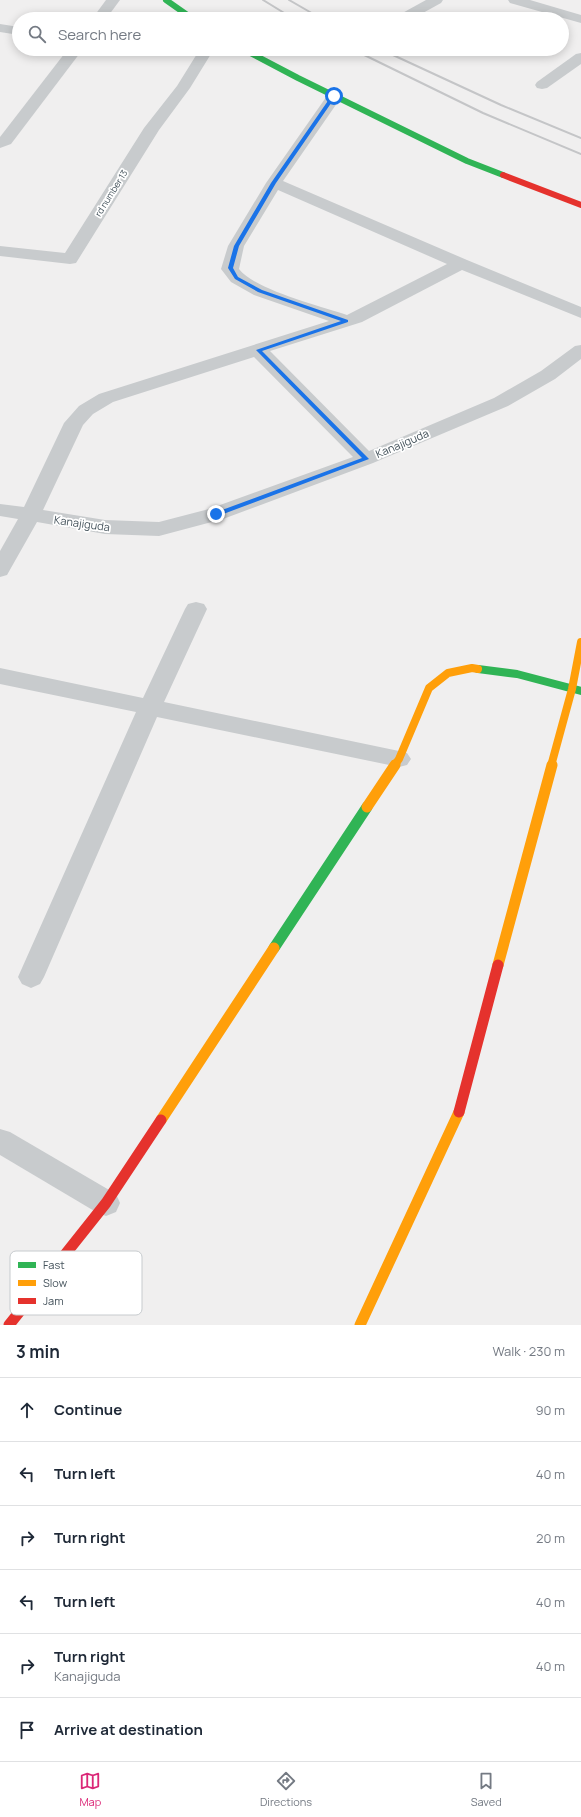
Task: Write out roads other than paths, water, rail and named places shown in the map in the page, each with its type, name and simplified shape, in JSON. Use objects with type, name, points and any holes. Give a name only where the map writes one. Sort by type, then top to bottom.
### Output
[{"type":"street","points":[[104,12],[113,0]]},
{"type":"street","points":[[166,0],[183,12]]},
{"type":"street","points":[[415,12],[436,0]]},
{"type":"street","points":[[514,0],[556,12]]},
{"type":"street","points":[[569,16],[581,19]]},
{"type":"street","points":[[0,28],[12,30]]},
{"type":"street","points":[[0,143],[5,141],[71,56]]},
{"type":"street","name":"rd number 13","points":[[0,251],[70,258],[152,128],[183,88],[203,56]]},
{"type":"street","points":[[257,56],[334,96],[467,160],[581,204]]},
{"type":"street","points":[[542,85],[581,57]]},
{"type":"street","points":[[334,96],[274,183],[236,246],[230,268],[237,278],[260,291],[346,321]]},
{"type":"street","points":[[274,183],[461,264],[581,313]]},
{"type":"street","points":[[0,570],[30,516],[74,423],[86,410],[106,398],[356,318],[461,264]]},
{"type":"street","points":[[258,350],[366,459]]},
{"type":"street","name":"Kanajiguda","points":[[0,510],[105,527],[159,529],[216,514],[366,459],[501,402],[548,375],[581,350]]},
{"type":"street","points":[[31,977],[150,707],[196,609]]},
{"type":"street","points":[[360,1325],[456,1120],[576,690],[581,642]]},
{"type":"street","points":[[68,1251],[106,1203],[398,758],[429,688],[448,672],[472,668],[517,674],[576,690]]},
{"type":"street","points":[[0,676],[398,758]]},
{"type":"street","points":[[0,1141],[106,1203]]},
{"type":"street","points":[[9,1325],[17,1315]]},
{"type":"railway","points":[[263,0],[283,12]]},
{"type":"railway","points":[[289,0],[310,12]]},
{"type":"railway","points":[[366,56],[483,113],[581,154]]},
{"type":"railway","points":[[395,56],[501,105],[581,138]]}]
